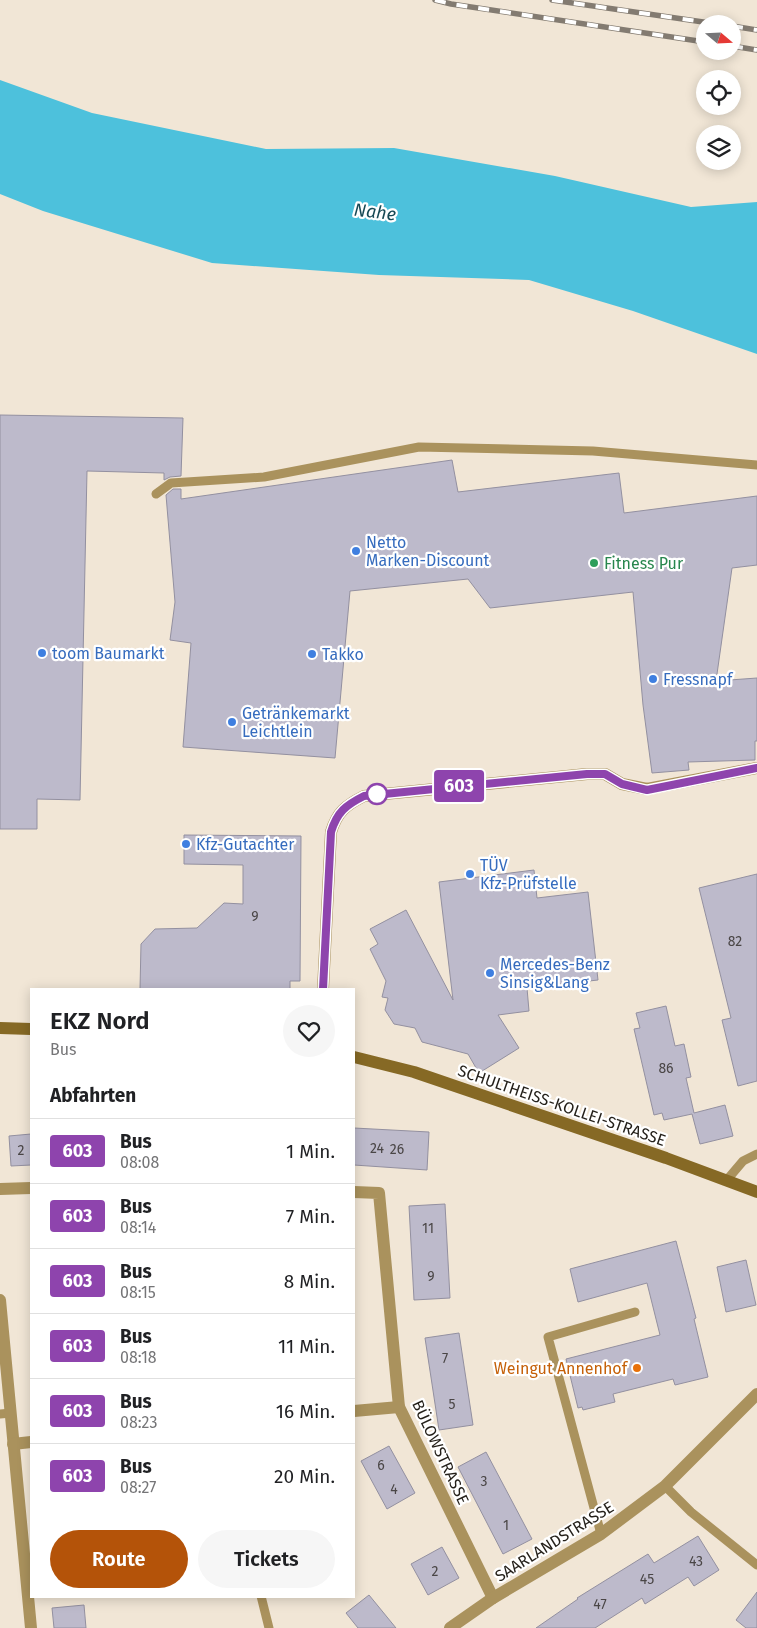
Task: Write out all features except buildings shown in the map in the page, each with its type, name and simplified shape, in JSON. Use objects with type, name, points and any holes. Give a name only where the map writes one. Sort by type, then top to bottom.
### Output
[{"type":"main road","points":[[0,1028],[30,1029]]},
{"type":"main road","name":"SCHULTHEISS-KOLLEI-STRASSE","points":[[355,1057],[414,1072],[666,1158],[757,1192]]},
{"type":"street","points":[[323,988],[331,832],[334,821],[346,806],[364,796],[587,774],[605,774],[622,784],[647,790],[757,768]]},
{"type":"street","points":[[0,1189],[30,1188]]},
{"type":"street","name":"BÜLOWSTRASSE","points":[[355,1192],[378,1193],[399,1407],[493,1598]]},
{"type":"street","points":[[0,1300],[6,1414],[14,1444],[30,1628]]},
{"type":"street","name":"SAARLANDSTRASSE","points":[[450,1628],[493,1598],[601,1534],[665,1486],[757,1394]]},
{"type":"street","points":[[355,1411],[399,1407]]},
{"type":"street","points":[[14,1444],[30,1442]]},
{"type":"lane","points":[[156,494],[171,484],[264,477],[419,447],[593,451],[757,465]]},
{"type":"lane","points":[[726,1181],[743,1160],[757,1154]]},
{"type":"lane","points":[[601,1534],[548,1337],[635,1312]]},
{"type":"lane","points":[[665,1486],[691,1512],[757,1566]]},
{"type":"lane","points":[[262,1598],[269,1628]]},
{"type":"water","name":"Nahe","points":[[0,80],[92,113],[266,149],[394,148],[555,176],[691,207],[757,202],[757,354],[633,311],[529,280],[379,275],[212,263],[43,211],[0,194]]},
{"type":"railway","points":[[435,0],[696,41]]},
{"type":"railway","points":[[552,0],[696,21]]},
{"type":"railway","points":[[741,27],[757,30]]},
{"type":"railway","points":[[741,47],[757,50]]},
{"type":"bus line","name":"603","points":[[323,988],[331,832],[334,821],[346,806],[364,796],[587,774],[605,774],[622,784],[647,790],[757,768]]},
{"type":"place","name":"Netto Marken-Discount","points":[[356,551]]},
{"type":"place","name":"Fitness Pur","points":[[594,563]]},
{"type":"place","name":"toom Baumarkt","points":[[42,653]]},
{"type":"place","name":"Takko","points":[[312,654]]},
{"type":"place","name":"Fressnapf","points":[[653,679]]},
{"type":"place","name":"Getränkemarkt Leichtlein","points":[[232,722]]},
{"type":"place","name":"Kfz-Gutachter","points":[[186,844]]},
{"type":"place","name":"TÜV Kfz-Prüfstelle","points":[[470,874]]},
{"type":"place","name":"Mercedes-Benz Sinsig&Lang","points":[[490,973]]},
{"type":"place","name":"Weingut Annenhof","points":[[637,1368]]}]
